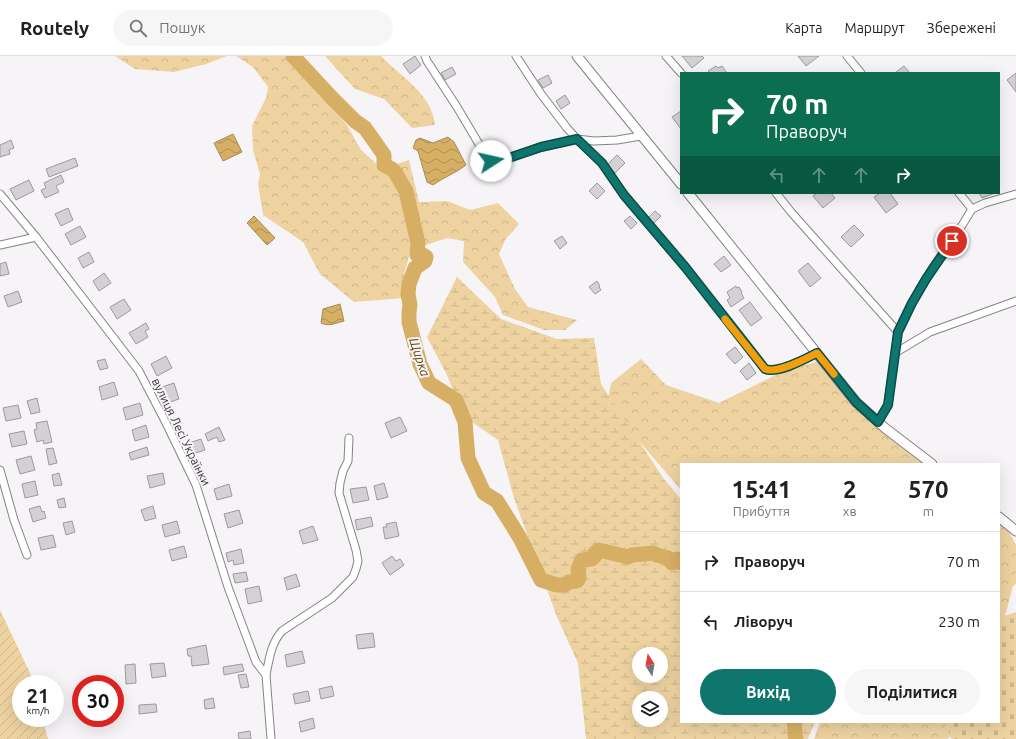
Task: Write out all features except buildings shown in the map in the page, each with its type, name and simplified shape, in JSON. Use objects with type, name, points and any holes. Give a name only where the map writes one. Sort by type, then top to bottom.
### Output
[{"type":"street","points":[[425,56],[486,156],[491,161],[500,161],[541,147],[577,139],[594,141],[617,140],[642,136]]},
{"type":"street","points":[[516,56],[541,94],[577,139],[602,163],[624,195],[686,268],[765,369],[769,371],[780,368],[802,361],[817,353]]},
{"type":"street","points":[[577,56],[680,183]]},
{"type":"street","points":[[666,56],[680,72]]},
{"type":"street","points":[[847,56],[860,72]]},
{"type":"street","name":"вулиця Лесі Українки","points":[[0,194],[36,237],[139,372],[196,485],[228,587],[256,662],[266,675]]},
{"type":"street","points":[[689,194],[856,402],[878,422],[931,463]]},
{"type":"street","points":[[777,194],[791,212],[898,332]]},
{"type":"street","points":[[960,194],[972,209]]},
{"type":"street","points":[[878,422],[888,405],[898,332],[912,303],[933,267],[958,232],[972,209],[985,203],[1016,194]]},
{"type":"street","points":[[0,245],[36,237]]},
{"type":"street","points":[[895,353],[930,332],[1016,301]]},
{"type":"street","points":[[271,739],[266,675],[271,652],[277,636],[282,631],[332,598],[353,577],[356,569],[358,561],[356,550],[339,493],[343,471],[348,461],[349,438]]},
{"type":"street","points":[[0,470],[14,520],[27,555]]},
{"type":"street","points":[[1000,518],[1016,532]]},
{"type":"green space","points":[[115,56],[227,56],[206,64],[174,72],[135,69]]},
{"type":"green space","points":[[236,56],[285,56],[311,82],[347,125],[361,150],[382,169],[409,160],[419,202],[447,201],[470,210],[498,203],[519,224],[505,240],[499,254],[515,289],[528,307],[577,320],[565,330],[544,330],[503,315],[495,297],[463,262],[464,241],[447,238],[411,250],[404,274],[405,298],[354,302],[320,274],[303,242],[263,215],[258,184],[260,174],[253,150],[252,126],[266,98],[268,87],[253,67]]},
{"type":"green space","points":[[325,56],[381,56],[422,95],[433,114],[435,125],[412,128],[384,99],[355,89]]},
{"type":"green space","points":[[457,277],[501,319],[557,339],[594,338],[601,384],[664,479],[680,498],[680,723],[815,723],[808,739],[586,739],[578,663],[557,617],[514,498],[498,440],[463,416],[447,375],[427,337]]},
{"type":"green space","points":[[641,359],[666,385],[719,403],[782,372],[816,362],[865,415],[923,463],[680,463],[680,489],[607,404],[611,383]]},
{"type":"green space","points":[[1000,523],[1009,532],[1016,545],[1016,584],[1013,586],[1005,616],[1000,618]]},
{"type":"green space","points":[[0,610],[31,675],[12,675],[12,727],[45,727],[48,739],[0,739]]},
{"type":"green space","points":[[1016,612],[1016,739],[951,739],[945,723],[1000,723],[1000,618]]},
{"type":"green space","points":[[820,723],[945,723],[950,737],[947,739],[814,739]]},
{"type":"water","points":[[233,134],[242,152],[223,161],[214,143]]},
{"type":"water","points":[[448,137],[454,142],[466,165],[433,185],[427,182],[418,151],[413,148],[416,140],[420,138],[433,143]]},
{"type":"water","points":[[254,216],[275,238],[267,245],[247,223]]},
{"type":"water","points":[[340,304],[344,321],[330,325],[321,323],[323,309]]},
{"type":"waterway","name":"Щирка","points":[[293,56],[332,98],[355,121],[365,128],[384,155],[384,165],[395,172],[406,191],[418,243],[417,255],[423,255],[426,257],[425,261],[415,268],[409,284],[408,294],[410,305],[409,322],[420,364],[429,383],[456,400],[465,422],[468,458],[484,493],[497,501],[520,538],[541,580],[557,585],[565,585],[569,582],[577,581],[579,578],[578,569],[582,560],[592,559],[595,556],[595,553],[599,550],[628,557],[632,555],[653,553],[668,558],[672,563],[677,559],[680,563]]},
{"type":"waterway","name":"Щирка","points":[[794,723],[796,739]]},
{"type":"slow traffic","points":[[725,319],[765,369],[769,371],[780,368],[802,361],[817,353],[834,374]]},
{"type":"route","points":[[491,161],[500,161],[541,147],[577,139],[602,163],[624,195],[664,240],[765,369],[769,371],[780,368],[802,361],[817,353],[856,402],[878,422],[888,405],[898,332],[912,303],[933,267],[952,241]]}]
